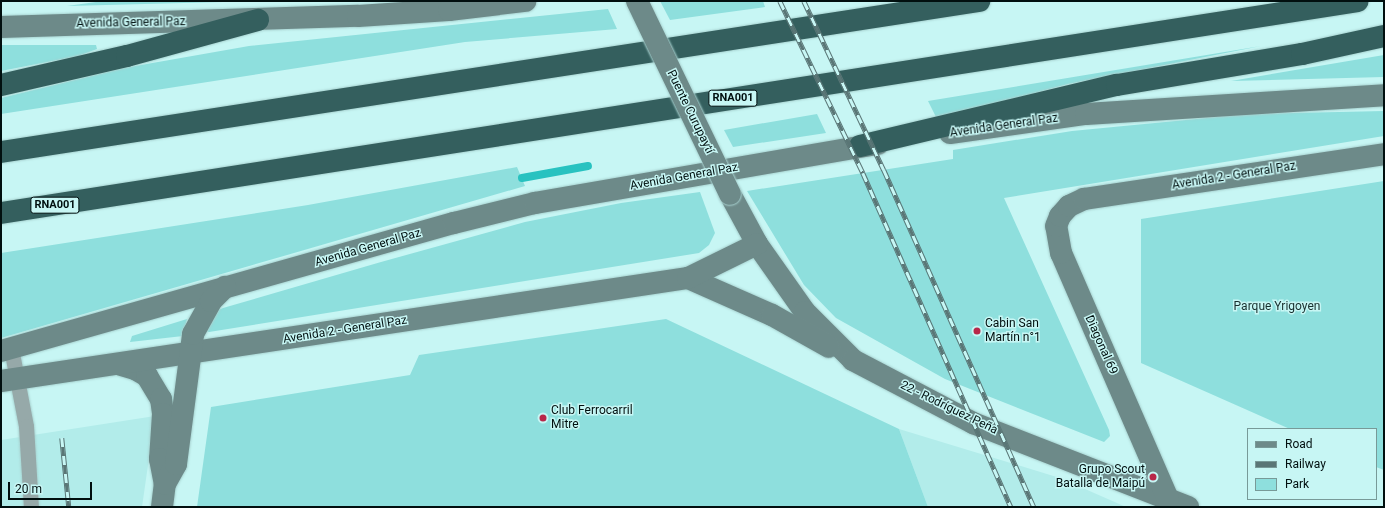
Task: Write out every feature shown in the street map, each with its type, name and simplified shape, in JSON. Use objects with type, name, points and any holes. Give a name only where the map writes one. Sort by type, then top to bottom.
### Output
[{"type":"highway","points":[[1,152],[979,1]]},
{"type":"highway","name":"RNA001","points":[[1,213],[1358,1]]},
{"type":"highway","points":[[1,85],[127,56],[258,20]]},
{"type":"highway","points":[[860,146],[1116,84],[1302,54],[1384,36]]},
{"type":"street","name":"Avenida General Paz","points":[[1,27],[258,20],[449,10],[525,1]]},
{"type":"street","name":"Puente Curupaytí","points":[[637,1],[730,194],[758,244]]},
{"type":"street","name":"Avenida General Paz","points":[[6,350],[224,287],[535,204],[860,146],[1086,114],[1384,95]]},
{"type":"street","name":"Avenida 2 - General Paz","points":[[1084,199],[1384,154]]},
{"type":"street","name":"Diagonal 69","points":[[1084,199],[1069,206],[1060,216],[1056,226],[1056,237],[1061,253],[1168,499]]},
{"type":"street","name":"Avenida 2 - General Paz","points":[[9,380],[121,365],[190,353],[688,278],[758,244]]},
{"type":"street","name":"22 - Rodríguez Peña","points":[[758,244],[804,312],[853,360],[973,423],[1188,507]]},
{"type":"street","points":[[688,278],[772,315],[853,360]]},
{"type":"street","points":[[165,484],[176,464],[193,334],[200,317],[211,301],[224,287]]},
{"type":"street","points":[[121,365],[135,369],[147,376],[161,399],[163,414],[160,459],[165,484],[162,507]]},
{"type":"lane","points":[[6,350],[9,380],[26,426],[31,507]]},
{"type":"shaded area","points":[[155,416],[142,507],[1,507],[1,440]]},
{"type":"shaded area","points":[[899,429],[1060,478],[1126,507],[928,507]]},
{"type":"green space","points":[[103,1],[223,1],[223,2],[67,6]]},
{"type":"green space","points":[[660,1],[763,1],[765,7],[670,20]]},
{"type":"green space","points":[[608,9],[617,29],[465,42],[1,114],[1,98],[124,68],[249,46]]},
{"type":"green space","points":[[1,45],[96,45],[97,49],[78,56],[1,71]]},
{"type":"green space","points":[[1261,46],[1068,84],[937,119],[928,101]]},
{"type":"green space","points":[[1384,55],[1384,77],[1231,81]]},
{"type":"green space","points":[[1384,111],[1384,136],[1004,198],[1109,430],[1110,436],[1104,442],[945,379],[836,318],[804,285],[747,191],[953,159],[953,150],[1072,131],[1248,114]]},
{"type":"green space","points":[[817,114],[826,133],[733,147],[724,130]]},
{"type":"green space","points":[[517,167],[525,186],[1,338],[1,253],[308,205]]},
{"type":"green space","name":"Parque Yrigoyen","points":[[1384,181],[1384,470],[1377,467],[1377,428],[1288,428],[1141,363],[1141,219]]},
{"type":"green space","points":[[700,192],[715,233],[709,245],[699,253],[209,332],[205,331],[216,311],[223,308],[381,262],[525,222],[621,203]]},
{"type":"green space","points":[[187,319],[183,336],[130,342],[132,336]]},
{"type":"green space","name":"Club Ferrocarril Mitre","points":[[666,319],[899,429],[928,507],[197,507],[211,407],[410,375],[419,355]]},
{"type":"waterway","points":[[522,178],[588,166]]},
{"type":"railway","points":[[780,1],[863,173],[1011,507]]},
{"type":"railway","points":[[804,1],[884,170],[1034,507]]},
{"type":"railway","points":[[62,438],[69,507]]},
{"type":"place","name":"Cabin San Martín n°1","points":[[977,331]]},
{"type":"place","name":"Club Ferrocarril Mitre","points":[[543,418]]},
{"type":"place","name":"Grupo Scout Batalla de Maipú","points":[[1153,477]]}]
